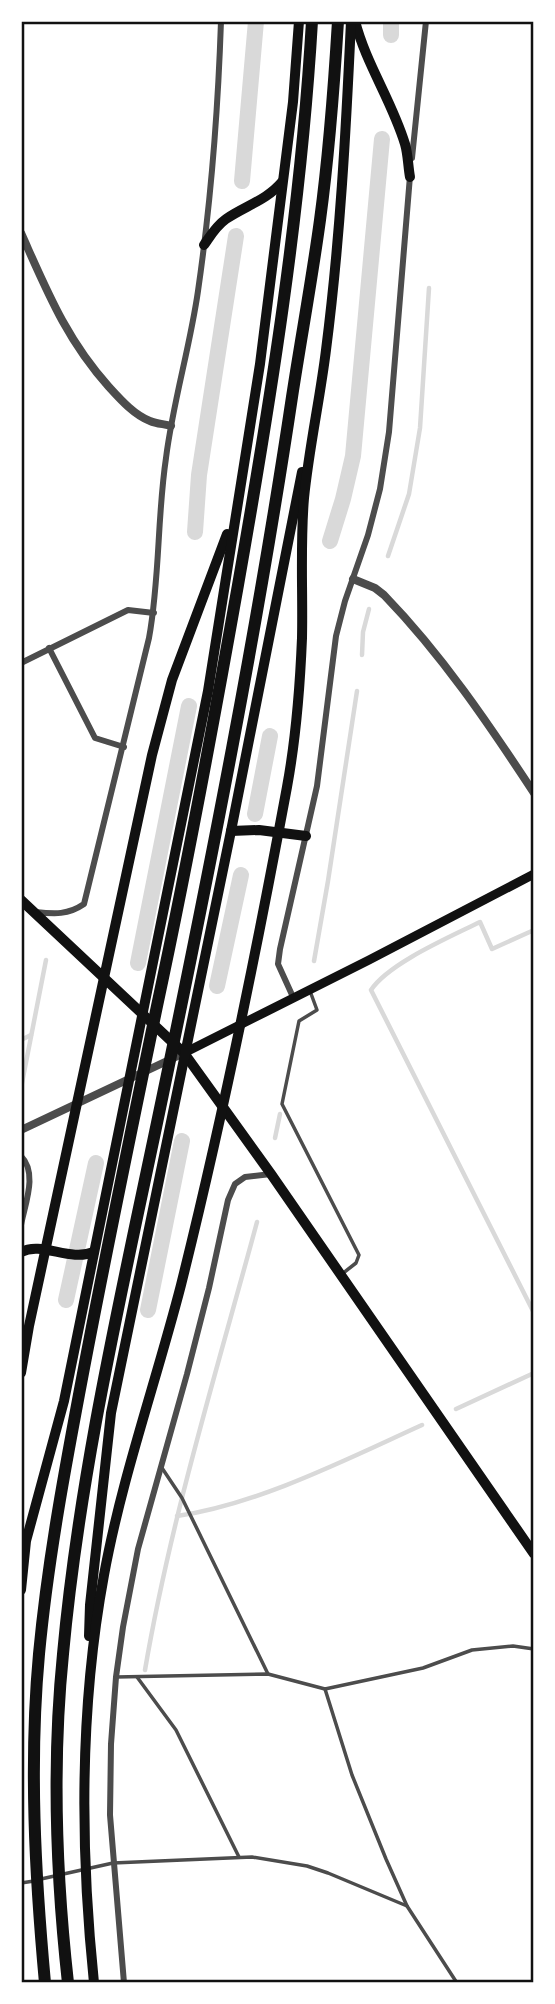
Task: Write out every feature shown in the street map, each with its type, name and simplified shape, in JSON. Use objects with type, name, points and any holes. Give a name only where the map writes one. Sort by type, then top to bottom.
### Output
[{"type":"highway","points":[[21,1590],[26,1541],[64,1401],[208,691],[234,513],[260,364],[293,103],[299,21]]},
{"type":"highway","points":[[45,1983],[35,1850],[35,1749],[39,1657],[49,1571],[58,1508],[116,1199],[195,826],[256,487],[286,288],[308,85],[312,21]]},
{"type":"highway","points":[[68,1983],[58,1852],[58,1750],[62,1656],[82,1505],[215,839],[263,582],[320,221],[334,97],[338,21]]},
{"type":"highway","points":[[353,21],[400,131],[406,148],[410,177]]},
{"type":"highway","points":[[87,1700],[103,1578],[119,1504],[157,1378],[181,1283],[243,1008],[288,783],[302,639],[304,497],[328,335],[344,161],[353,21]]},
{"type":"highway","points":[[204,245],[215,229],[227,219],[269,195],[282,181]]},
{"type":"highway","points":[[94,1983],[84,1843],[87,1700],[90,1605],[111,1413],[231,831],[289,528],[320,391]]},
{"type":"highway","points":[[21,1373],[145,789],[172,680],[234,513]]},
{"type":"highway","points":[[231,831],[259,830],[306,836]]},
{"type":"highway","points":[[21,1252],[36,1249],[75,1256],[94,1252]]},
{"type":"main road","points":[[184,1053],[534,874]]},
{"type":"main road","points":[[21,900],[184,1053],[534,1554]]},
{"type":"street","points":[[33,911],[56,915],[73,912],[84,904],[124,747],[154,613],[160,509],[171,426],[198,294],[204,245],[214,154],[221,21]]},
{"type":"street","points":[[293,997],[278,964],[317,786],[336,636],[380,489],[388,432],[426,21]]},
{"type":"street","points":[[21,233],[60,319],[93,369],[121,400],[138,414],[150,421],[171,426]]},
{"type":"street","points":[[353,579],[384,595],[432,650],[467,692],[534,793]]},
{"type":"street","points":[[21,663],[128,610],[154,613]]},
{"type":"street","points":[[49,648],[95,738],[124,747]]},
{"type":"street","points":[[21,1130],[184,1053]]},
{"type":"street","points":[[21,1156],[29,1166],[30,1180],[21,1225]]},
{"type":"street","points":[[124,1983],[110,1815],[111,1744],[116,1677],[138,1549],[209,1288],[228,1200],[234,1184],[245,1177],[271,1174]]},
{"type":"lane","points":[[309,989],[317,1010],[299,1021],[282,1104],[359,1255],[356,1263],[341,1275]]},
{"type":"lane","points":[[160,1465],[183,1498],[268,1674]]},
{"type":"lane","points":[[116,1677],[268,1674],[325,1689],[423,1668],[472,1650],[513,1646],[534,1649]]},
{"type":"lane","points":[[137,1677],[176,1730],[239,1857]]},
{"type":"lane","points":[[325,1689],[352,1775],[407,1906],[457,1983]]},
{"type":"lane","points":[[21,1883],[113,1863],[252,1857],[307,1866],[359,1884],[407,1906]]},
{"type":"waterway","points":[[242,181],[256,21]]},
{"type":"waterway","points":[[391,21],[391,35]]},
{"type":"waterway","points":[[330,541],[353,456],[382,139]]},
{"type":"waterway","points":[[195,532],[199,475],[236,236]]},
{"type":"waterway","points":[[388,556],[409,494],[420,428],[429,288]]},
{"type":"waterway","points":[[362,655],[363,632],[369,609]]},
{"type":"waterway","points":[[314,961],[357,691]]},
{"type":"waterway","points":[[138,963],[189,706]]},
{"type":"waterway","points":[[255,814],[270,736]]},
{"type":"waterway","points":[[217,986],[241,875]]},
{"type":"waterway","points":[[534,930],[492,949],[480,922],[405,961],[391,970],[371,990],[534,1313]]},
{"type":"waterway","points":[[21,1088],[46,960]]},
{"type":"waterway","points":[[21,1040],[31,1035]]},
{"type":"waterway","points":[[275,1138],[280,1114]]},
{"type":"waterway","points":[[148,1310],[182,1141]]},
{"type":"waterway","points":[[66,1300],[96,1163]]},
{"type":"waterway","points":[[145,1670],[181,1500],[257,1222]]},
{"type":"waterway","points":[[456,1409],[534,1373]]},
{"type":"waterway","points":[[177,1516],[239,1502],[271,1491],[422,1425]]}]
